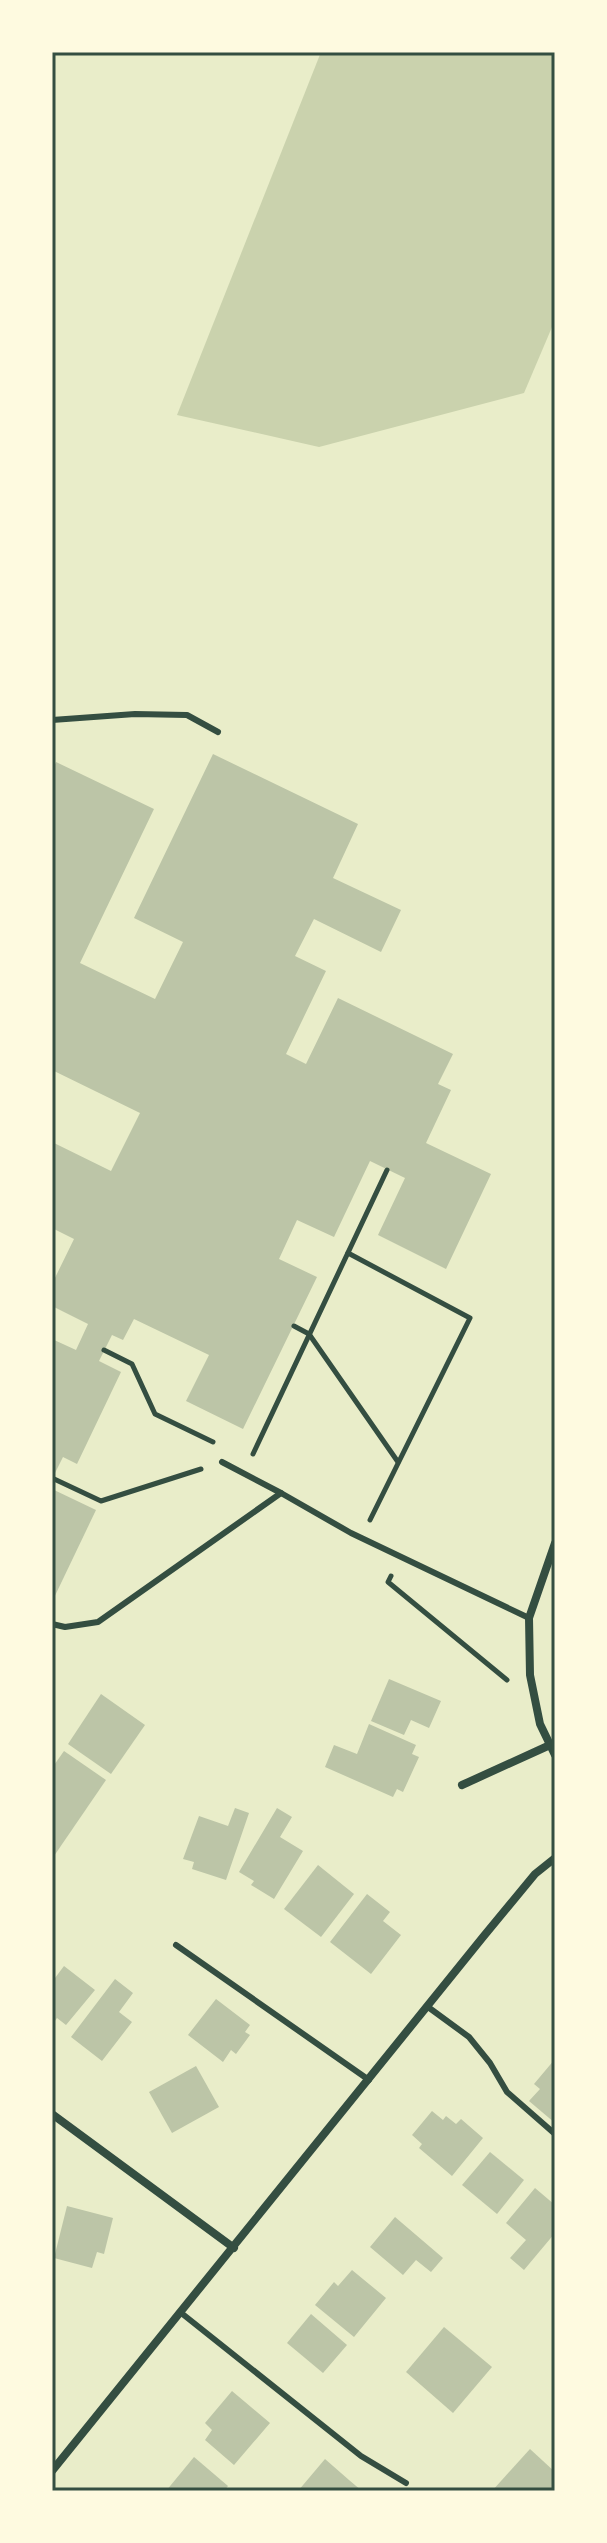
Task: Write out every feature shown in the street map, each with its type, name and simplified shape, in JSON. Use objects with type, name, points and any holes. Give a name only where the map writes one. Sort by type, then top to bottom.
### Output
[{"type":"street","points":[[555,1543],[529,1618],[530,1675],[540,1724],[555,1755]]},
{"type":"street","points":[[462,1785],[550,1745]]},
{"type":"street","points":[[52,2471],[535,1874],[555,1858]]},
{"type":"street","points":[[52,2114],[234,2248]]},
{"type":"lane","points":[[52,720],[135,714],[187,715],[218,732]]},
{"type":"lane","points":[[222,1462],[351,1533],[529,1618]]},
{"type":"lane","points":[[52,1624],[65,1627],[98,1622],[281,1493]]},
{"type":"lane","points":[[176,1945],[369,2080]]},
{"type":"lane","points":[[428,2007],[469,2037],[490,2063],[507,2092],[555,2134]]},
{"type":"lane","points":[[180,2312],[361,2456],[406,2483]]},
{"type":"path","points":[[250,1460],[387,1170]]},
{"type":"path","points":[[348,1253],[470,1318],[369,1523]]},
{"type":"path","points":[[294,1326],[309,1334],[398,1462]]},
{"type":"path","points":[[104,1350],[132,1364],[155,1414],[223,1447]]},
{"type":"path","points":[[52,1478],[101,1501],[222,1462]]},
{"type":"path","points":[[402,1556],[388,1582],[505,1680],[530,1675]]},
{"type":"green space","points":[[321,52],[555,52],[555,320],[524,393],[319,447],[177,415]]},
{"type":"building","points":[[213,754],[358,824],[333,878],[401,910],[381,952],[314,919],[295,956],[326,971],[286,1054],[306,1064],[338,998],[453,1054],[438,1084],[451,1090],[426,1143],[491,1174],[446,1269],[378,1235],[405,1178],[370,1161],[334,1237],[297,1220],[279,1259],[317,1277],[243,1429],[186,1401],[209,1355],[134,1319],[123,1340],[112,1335],[99,1361],[121,1372],[77,1464],[63,1457],[52,1479],[52,1339],[76,1350],[88,1324],[52,1306],[52,1284],[74,1239],[52,1228],[52,1142],[111,1171],[140,1113],[52,1070],[52,771],[56,762],[154,809],[80,963],[155,999],[183,942],[134,918]]},
{"type":"building","points":[[52,1489],[96,1510],[52,1602]]},
{"type":"building","points":[[389,1679],[441,1701],[429,1728],[411,1720],[404,1735],[371,1721]]},
{"type":"building","points":[[101,1694],[145,1725],[111,1774],[68,1744]]},
{"type":"building","points":[[369,1724],[416,1745],[412,1754],[419,1757],[403,1792],[397,1789],[393,1797],[325,1767],[334,1745],[357,1754]]},
{"type":"building","points":[[64,1751],[106,1780],[54,1856],[52,1768]]},
{"type":"building","points":[[235,1808],[249,1813],[226,1880],[192,1869],[194,1862],[183,1859],[199,1816],[228,1826]]},
{"type":"building","points":[[277,1808],[292,1817],[280,1837],[303,1851],[274,1899],[251,1885],[254,1881],[239,1872]]},
{"type":"building","points":[[318,1865],[354,1894],[321,1937],[284,1909]]},
{"type":"building","points":[[367,1894],[390,1912],[383,1921],[401,1935],[371,1974],[330,1942]]},
{"type":"building","points":[[64,1966],[95,1990],[66,2025],[57,2018],[52,2025],[52,1982]]},
{"type":"building","points":[[115,1979],[133,1993],[119,2012],[132,2022],[102,2061],[71,2037]]},
{"type":"building","points":[[216,1999],[250,2025],[245,2032],[250,2035],[236,2054],[231,2050],[223,2062],[188,2035]]},
{"type":"building","points":[[555,2059],[555,2123],[529,2101],[540,2089],[534,2084]]},
{"type":"building","points":[[196,2066],[219,2107],[172,2133],[149,2092]]},
{"type":"building","points":[[432,2111],[443,2120],[446,2116],[456,2124],[461,2119],[483,2138],[452,2176],[419,2148],[422,2144],[412,2135]]},
{"type":"building","points":[[490,2152],[524,2180],[497,2214],[462,2185]]},
{"type":"building","points":[[535,2188],[555,2205],[555,2233],[524,2270],[510,2258],[526,2240],[506,2223]]},
{"type":"building","points":[[67,2206],[113,2218],[104,2254],[97,2252],[92,2268],[54,2258]]},
{"type":"building","points":[[395,2217],[443,2258],[431,2272],[416,2260],[403,2275],[370,2247]]},
{"type":"building","points":[[352,2270],[386,2298],[354,2337],[315,2305],[334,2282],[338,2286]]},
{"type":"building","points":[[311,2314],[347,2345],[323,2373],[287,2343]]},
{"type":"building","points":[[444,2327],[492,2367],[453,2413],[406,2372]]},
{"type":"building","points":[[232,2391],[270,2423],[234,2465],[205,2440],[212,2430],[205,2423]]},
{"type":"building","points":[[530,2449],[555,2472],[555,2491],[492,2491]]},
{"type":"building","points":[[194,2457],[228,2486],[224,2491],[166,2491]]},
{"type":"building","points":[[325,2459],[349,2480],[362,2491],[298,2491]]}]
